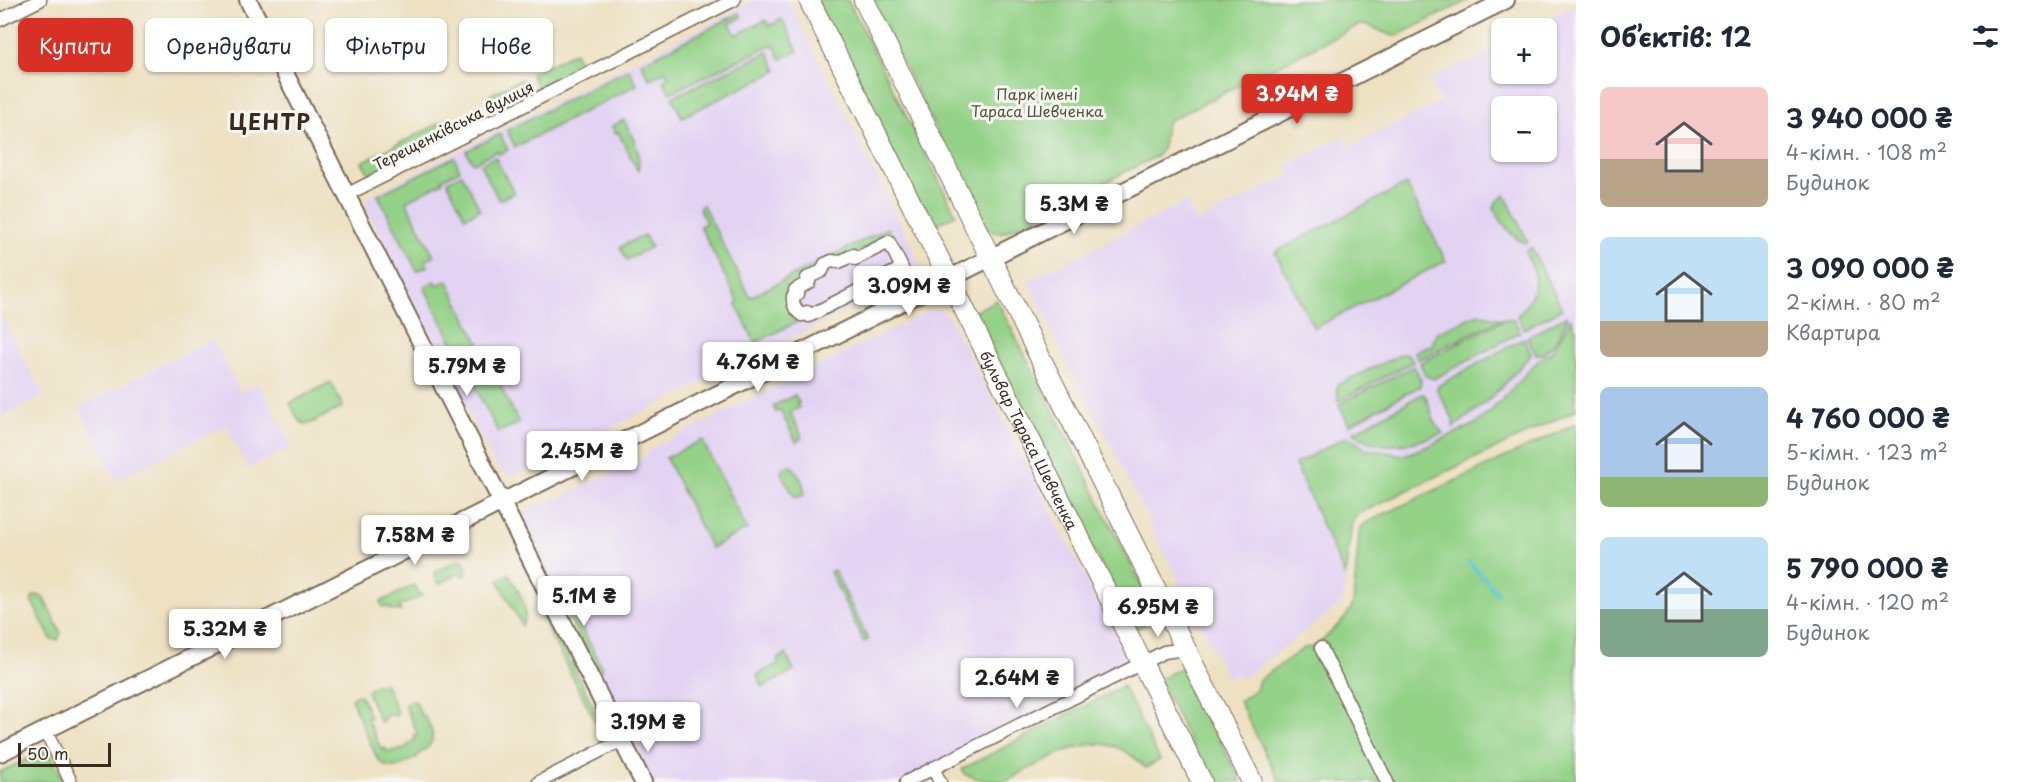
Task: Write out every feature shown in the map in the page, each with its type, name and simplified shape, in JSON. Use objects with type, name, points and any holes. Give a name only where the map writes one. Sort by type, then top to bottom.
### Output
[{"type":"main road","points":[[248,0],[643,782]]},
{"type":"main road","name":"бульвар Тараса Шевченка","points":[[809,0],[1202,782]]},
{"type":"main road","points":[[864,0],[1251,782]]},
{"type":"main road","points":[[0,753],[1506,0]]},
{"type":"street","points":[[0,20],[40,0]]},
{"type":"street","name":"Терещенківська вулиця","points":[[346,195],[734,0]]},
{"type":"street","points":[[889,242],[902,268],[808,316],[807,312],[802,315],[796,310],[792,300],[797,294],[795,290],[809,282],[807,278],[822,271],[828,262],[839,262],[853,255],[855,259],[889,242]]},
{"type":"street","points":[[1321,648],[1387,782]]},
{"type":"street","points":[[906,782],[1164,652],[1185,649]]},
{"type":"street","points":[[45,730],[71,782]]},
{"type":"street","points":[[539,782],[622,740]]},
{"type":"street","points":[[933,768],[940,782]]},
{"type":"shaded area","points":[[756,0],[788,0],[916,255],[918,261],[916,272],[908,280],[518,474],[503,473],[496,466],[366,209],[365,202],[370,196]]},
{"type":"shaded area","points":[[1576,5],[1576,410],[1358,514],[1350,529],[1343,599],[1339,606],[1241,679],[1237,674],[1228,679],[1081,386],[1079,387],[1028,280],[1186,201],[1197,222],[1291,175],[1286,166],[1343,137],[1349,147],[1440,102],[1430,80],[1464,62],[1466,64],[1491,51],[1491,84],[1557,84],[1557,18],[1550,18]]},
{"type":"shaded area","points":[[938,309],[949,318],[1128,657],[1127,665],[901,782],[652,782],[525,530],[525,515],[533,507],[544,502],[550,503],[646,456],[648,450],[929,311]]},
{"type":"shaded area","points":[[0,313],[44,396],[0,418]]},
{"type":"shaded area","points":[[213,339],[240,392],[260,383],[292,447],[248,469],[226,425],[116,480],[79,407]]},
{"type":"green space","points":[[816,0],[848,0],[956,215],[930,227]]},
{"type":"green space","name":"Парк імені Тараса Шевченка","points":[[871,0],[1469,0],[1396,36],[1359,25],[1168,121],[1162,148],[1157,156],[1007,231],[997,233],[988,229],[983,223]]},
{"type":"green space","points":[[740,13],[742,17],[730,24],[736,35],[766,20],[769,26],[782,19],[798,51],[781,59],[773,44],[670,93],[663,80],[668,78],[666,71],[649,79],[641,63]]},
{"type":"green space","points":[[575,52],[582,67],[539,89],[531,74],[553,72],[553,63]]},
{"type":"green space","points":[[768,52],[777,71],[682,117],[672,97]]},
{"type":"green space","points":[[629,69],[637,85],[515,147],[507,130]]},
{"type":"green space","points":[[522,79],[529,93],[496,110],[489,95]]},
{"type":"green space","points":[[448,119],[454,131],[369,174],[362,162]]},
{"type":"green space","points":[[624,120],[639,157],[638,171],[618,132],[615,133],[612,126]]},
{"type":"green space","points":[[500,134],[508,150],[499,154],[497,151],[473,163],[466,151]]},
{"type":"green space","points":[[454,157],[460,170],[442,179],[443,182],[406,201],[434,256],[425,261],[428,266],[417,271],[378,195]]},
{"type":"green space","points":[[495,157],[514,193],[499,200],[480,164]]},
{"type":"green space","points":[[462,174],[480,210],[465,217],[447,181]]},
{"type":"green space","points":[[1406,184],[1446,261],[1314,328],[1275,252]]},
{"type":"green space","points":[[1505,195],[1528,242],[1524,243],[1510,232],[1494,209],[1496,202]]},
{"type":"green space","points":[[703,205],[750,297],[888,228],[892,237],[835,261],[793,296],[809,316],[755,343],[736,304],[738,302],[700,226],[706,223],[699,208]]},
{"type":"green space","points":[[644,235],[651,247],[627,260],[620,247]]},
{"type":"green space","points":[[1531,247],[1562,309],[1524,329],[1517,316],[1525,307],[1535,283],[1534,271],[1525,253]]},
{"type":"green space","points":[[447,280],[519,423],[498,432],[465,367],[471,368],[481,363],[474,349],[463,354],[465,357],[461,359],[424,287],[435,281],[438,285]]},
{"type":"green space","points":[[997,300],[1158,618],[1134,630],[973,312]]},
{"type":"green space","points":[[1478,314],[1501,319],[1418,360],[1415,352],[1432,346],[1436,333]]},
{"type":"green space","points":[[1566,316],[1568,318],[1555,342],[1543,354],[1536,354],[1527,337]]},
{"type":"green space","points":[[1505,319],[1513,319],[1520,332],[1434,379],[1426,376],[1420,363]]},
{"type":"green space","points":[[1571,319],[1576,329],[1576,410],[1358,514],[1352,522],[1345,576],[1295,464],[1346,437],[1365,449],[1404,455],[1475,424],[1490,412],[1538,361],[1552,351]]},
{"type":"green space","points":[[1524,338],[1531,354],[1495,394],[1453,427],[1454,421],[1437,390],[1438,386]]},
{"type":"green space","points":[[1404,353],[1409,355],[1413,362],[1338,401],[1337,385]]},
{"type":"green space","points":[[1414,366],[1421,380],[1420,386],[1349,425],[1339,404]]},
{"type":"green space","points":[[331,382],[343,407],[309,424],[302,422],[290,403]]},
{"type":"green space","points":[[1422,394],[1425,395],[1434,420],[1443,433],[1409,443],[1386,445],[1364,439],[1354,432]]},
{"type":"green space","points":[[795,395],[799,408],[790,412],[801,434],[801,439],[796,441],[780,410],[776,412],[773,406]]},
{"type":"green space","points":[[1576,424],[1576,782],[1280,782],[1239,701],[1256,690],[1259,680],[1304,648],[1313,647],[1323,640],[1345,618],[1353,605],[1359,534],[1362,527],[1367,522]]},
{"type":"green space","points":[[702,440],[747,529],[711,548],[666,458]]},
{"type":"green space","points":[[789,465],[798,474],[804,487],[804,495],[795,498],[781,473],[782,469]]},
{"type":"green space","points":[[460,559],[464,561],[466,567],[464,577],[460,573],[439,584],[434,575],[435,572]]},
{"type":"green space","points":[[834,570],[868,640],[864,642],[830,572]]},
{"type":"green space","points":[[509,574],[524,606],[525,619],[522,626],[498,580]]},
{"type":"green space","points":[[414,585],[422,596],[400,606],[401,611],[383,607],[380,602]]},
{"type":"green space","points":[[563,591],[603,670],[597,673],[557,594]]},
{"type":"green space","points":[[35,595],[43,597],[61,633],[58,640],[51,639],[32,602],[31,599]]},
{"type":"green space","points":[[543,606],[600,720],[600,730],[541,617]]},
{"type":"green space","points":[[786,654],[794,671],[763,687],[757,675],[779,663],[777,659]]},
{"type":"green space","points":[[1183,667],[1241,782],[1210,782],[1159,679]]},
{"type":"green space","points":[[382,683],[386,685],[398,714],[395,716],[387,714],[380,722],[367,692],[370,688]]},
{"type":"green space","points":[[1123,686],[1160,760],[1145,768],[1116,747],[1101,744],[1086,745],[1056,755],[1004,782],[983,780],[964,774],[962,769]]},
{"type":"green space","points":[[357,695],[361,696],[370,717],[367,719],[382,751],[385,748],[387,751],[403,749],[415,739],[414,735],[418,735],[405,706],[405,703],[412,700],[416,702],[421,715],[425,717],[431,728],[431,743],[417,757],[396,767],[386,766],[377,758],[351,699]]},
{"type":"green space","points":[[44,751],[51,755],[64,782],[0,782],[0,772]]},
{"type":"waterway","points":[[1469,562],[1493,588]]},
{"type":"waterway","points":[[1494,589],[1498,594]]},
{"type":"district","name":"ЦЕНТР","points":[[270,121]]}]
